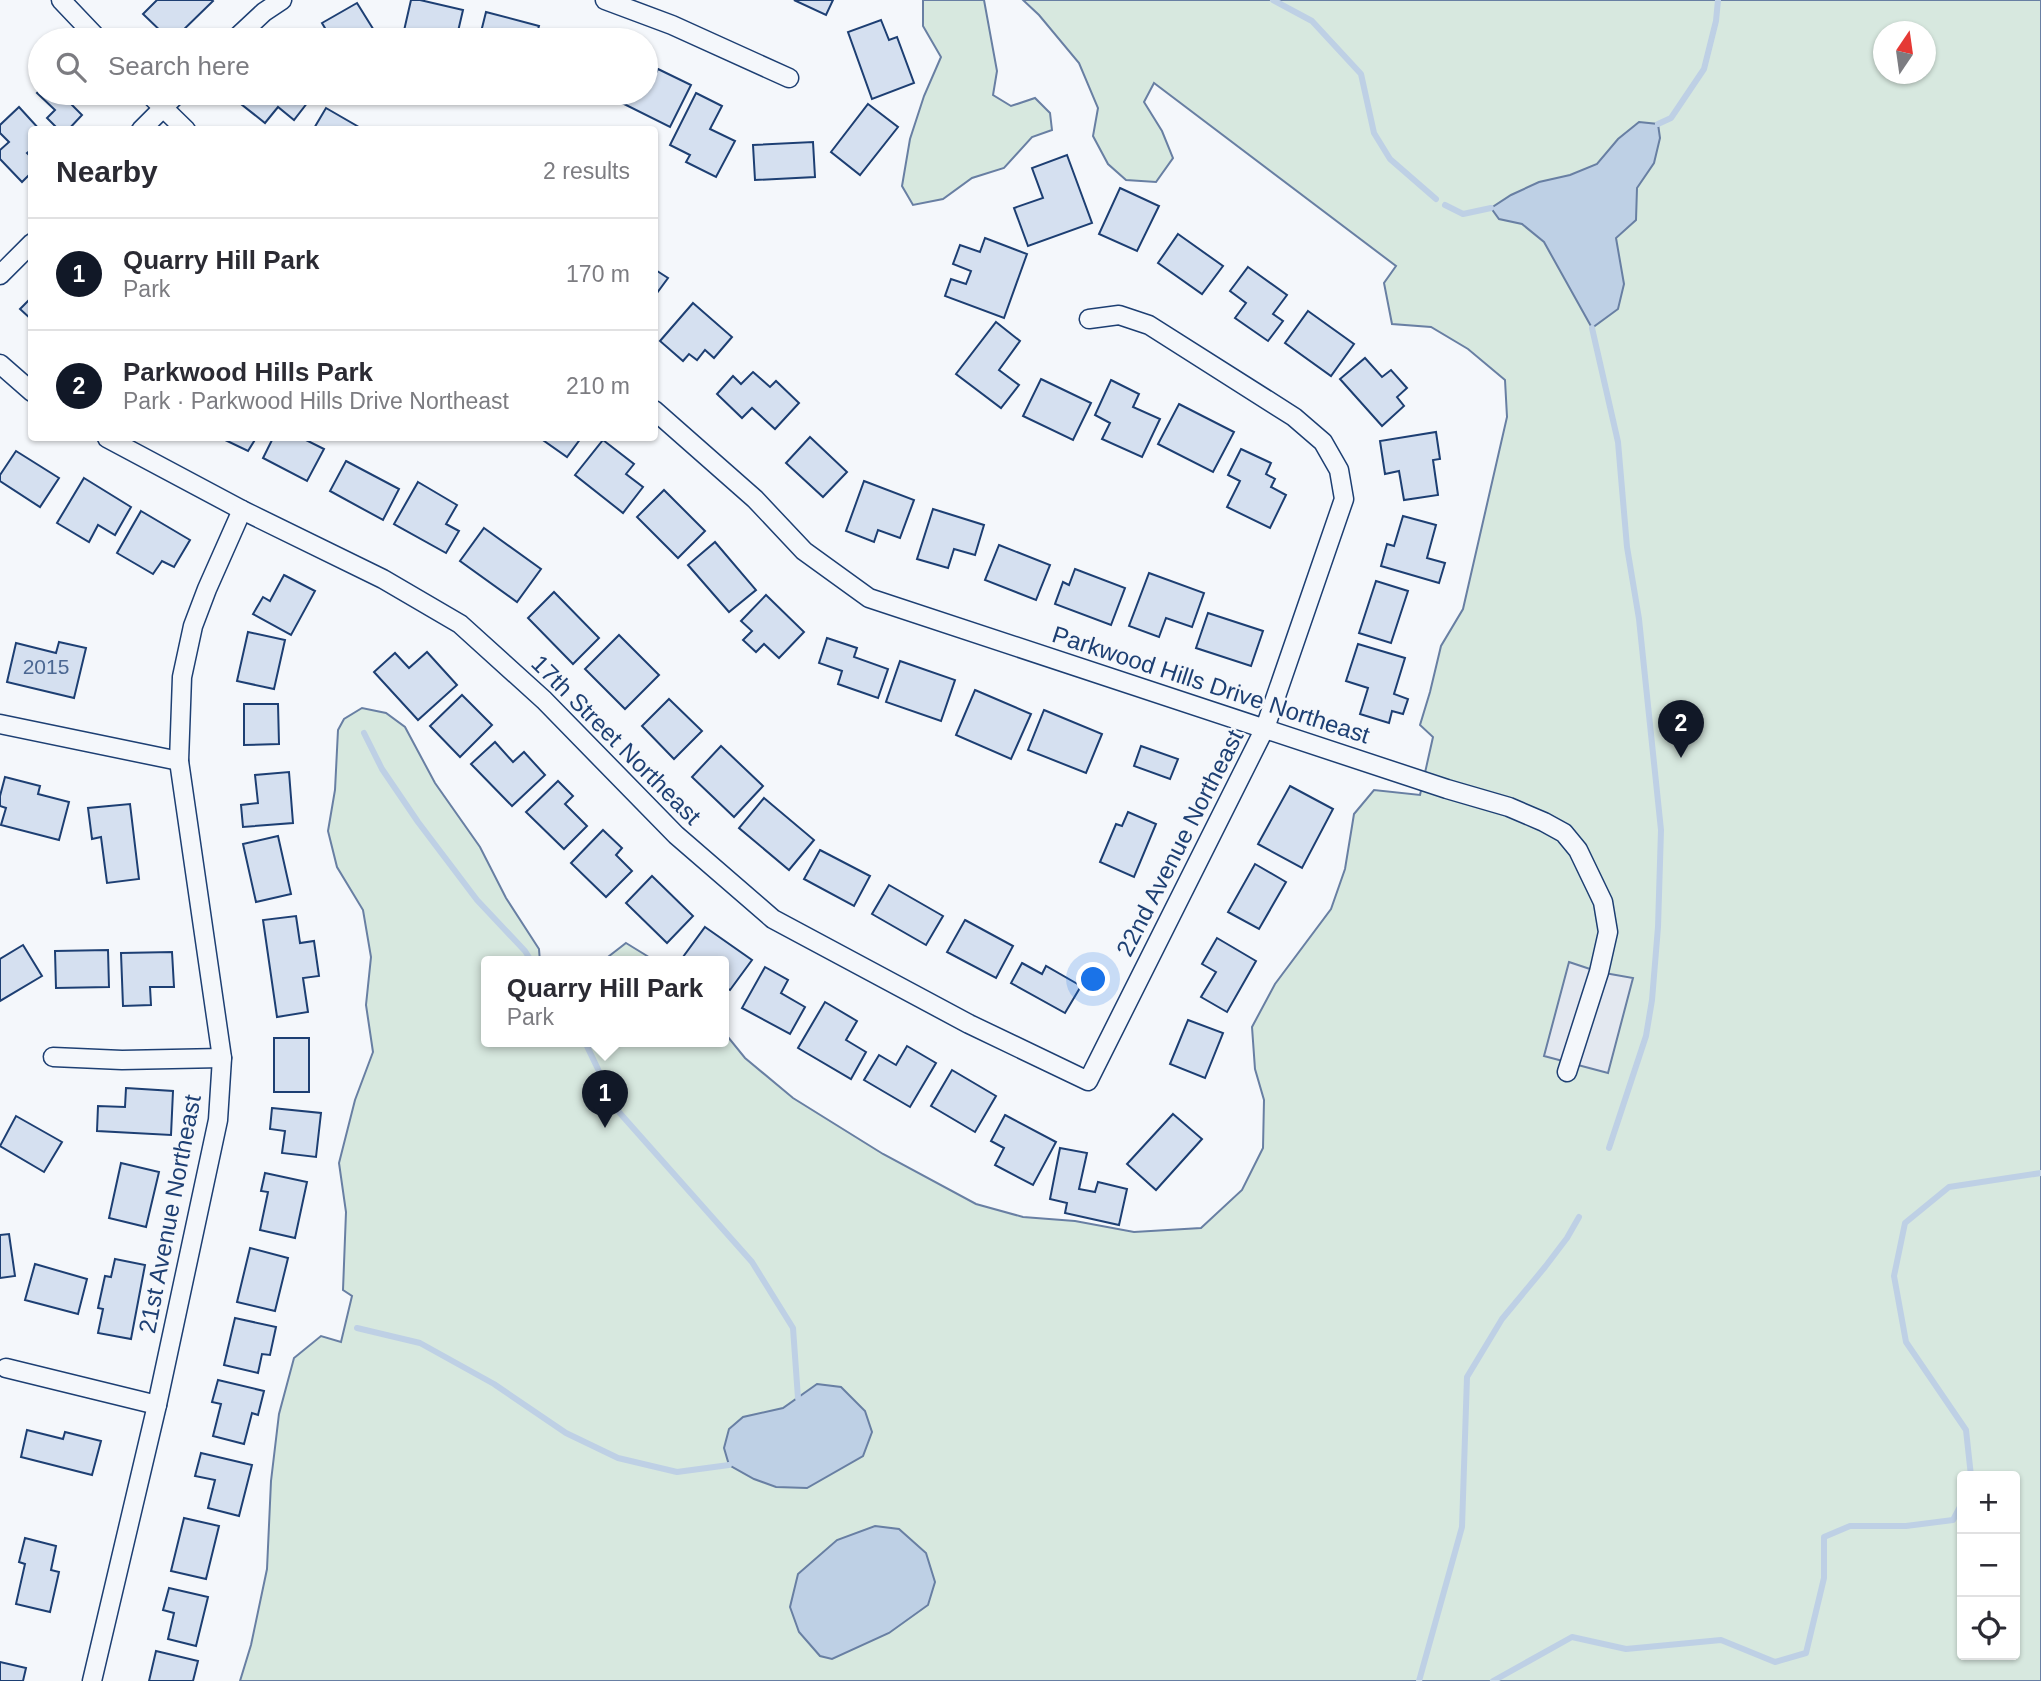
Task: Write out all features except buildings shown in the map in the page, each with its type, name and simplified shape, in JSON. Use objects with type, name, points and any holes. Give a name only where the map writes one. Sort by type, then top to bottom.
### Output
[{"type":"street","points":[[61,0],[88,28]]},
{"type":"street","points":[[247,28],[282,0]]},
{"type":"street","points":[[605,0],[672,25],[789,78]]},
{"type":"street","points":[[159,105],[182,126]]},
{"type":"street","points":[[145,126],[165,105]]},
{"type":"street","points":[[0,275],[28,247]]},
{"type":"street","name":"22nd Avenue Northeast","points":[[1088,1081],[1265,728],[1344,499],[1339,470],[1322,442],[1294,417],[1149,325],[1119,315],[1089,319]]},
{"type":"street","points":[[0,364],[28,388]]},
{"type":"street","name":"Parkwood Hills Drive Northeast","points":[[658,414],[755,499],[804,551],[869,598],[1447,789],[1509,807],[1564,833],[1578,849],[1603,902],[1608,932],[1599,972],[1567,1072]]},
{"type":"street","name":"17th Street Northeast","points":[[113,441],[242,510],[383,579],[460,624],[544,700],[676,835],[773,919],[969,1024],[1088,1081]]},
{"type":"street","name":"21st Avenue Northeast","points":[[92,1681],[157,1405],[218,1119],[222,1058],[179,761],[182,677],[193,626],[242,510]]},
{"type":"street","points":[[0,724],[179,761]]},
{"type":"street","points":[[52,1057],[122,1060],[222,1058]]},
{"type":"street","points":[[6,1368],[157,1405]]},
{"type":"shaded area","points":[[923,0],[984,0],[997,71],[993,95],[1011,106],[1035,98],[1050,113],[1052,130],[1032,137],[1004,168],[972,178],[943,199],[913,205],[902,186],[910,139],[924,96],[941,57],[923,26]]},
{"type":"shaded area","points":[[1023,0],[2041,0],[2041,1681],[240,1681],[251,1645],[267,1569],[271,1481],[279,1414],[294,1358],[321,1336],[341,1342],[352,1296],[343,1290],[346,1212],[339,1163],[355,1100],[373,1052],[366,1005],[371,957],[363,910],[337,867],[328,831],[335,790],[338,730],[344,719],[362,708],[386,713],[405,727],[435,783],[480,847],[506,898],[539,949],[540,956],[481,956],[481,1047],[729,1047],[729,1038],[745,1058],[793,1098],[883,1154],[976,1204],[1023,1217],[1075,1221],[1134,1232],[1201,1228],[1242,1190],[1263,1148],[1264,1100],[1255,1069],[1252,1027],[1275,984],[1331,909],[1345,869],[1354,814],[1374,790],[1420,795],[1433,737],[1420,725],[1441,646],[1463,609],[1507,417],[1505,380],[1468,349],[1431,327],[1392,324],[1384,283],[1396,266],[1154,83],[1144,102],[1162,131],[1173,158],[1156,182],[1126,180],[1108,164],[1093,136],[1098,108],[1079,63]]},
{"type":"shaded area","points":[[626,943],[647,956],[609,956]]},
{"type":"shaded area","points":[[1569,962],[1599,972],[1633,978],[1608,1073],[1544,1056]]},
{"type":"water","points":[[1639,122],[1658,124],[1660,138],[1654,163],[1637,188],[1636,220],[1616,238],[1624,284],[1618,309],[1592,328],[1544,242],[1522,224],[1499,219],[1491,208],[1539,182],[1570,175],[1597,164],[1618,139]]},
{"type":"water","points":[[817,1384],[841,1387],[865,1411],[872,1432],[863,1456],[807,1488],[776,1487],[729,1465],[724,1448],[729,1429],[743,1417],[783,1408]]},
{"type":"water","points":[[875,1526],[899,1529],[926,1553],[935,1582],[928,1605],[889,1633],[832,1659],[820,1656],[799,1632],[790,1607],[798,1574],[837,1540]]},
{"type":"waterway","points":[[1273,0],[1312,21],[1361,74],[1374,133],[1390,159],[1436,199]]},
{"type":"waterway","points":[[1658,124],[1671,118],[1704,69],[1716,21],[1718,0]]},
{"type":"waterway","points":[[1445,205],[1463,214],[1491,208]]},
{"type":"waterway","points":[[1592,328],[1618,442],[1627,547],[1639,619],[1661,830],[1658,927],[1652,1000],[1646,1036],[1609,1148]]},
{"type":"waterway","points":[[364,733],[382,769],[418,822],[477,900],[528,956]]},
{"type":"waterway","points":[[587,1047],[618,1111],[752,1262],[793,1328],[798,1398]]},
{"type":"waterway","points":[[1970,1471],[1966,1430],[1906,1342],[1894,1276],[1905,1223],[1949,1187],[2041,1173]]},
{"type":"waterway","points":[[1419,1681],[1462,1527],[1467,1377],[1502,1319],[1567,1238],[1579,1217]]},
{"type":"waterway","points":[[357,1328],[420,1343],[494,1384],[566,1433],[618,1458],[677,1472],[729,1465]]},
{"type":"waterway","points":[[1493,1681],[1572,1637],[1626,1649],[1721,1640],[1775,1662],[1806,1653],[1824,1578],[1824,1537],[1850,1526],[1906,1526],[1953,1520],[1957,1512]]},
{"type":"place","name":"Parkwood Hills Park","points":[[1681,758]]},
{"type":"place","name":"Quarry Hill Park","points":[[605,1128]]}]
